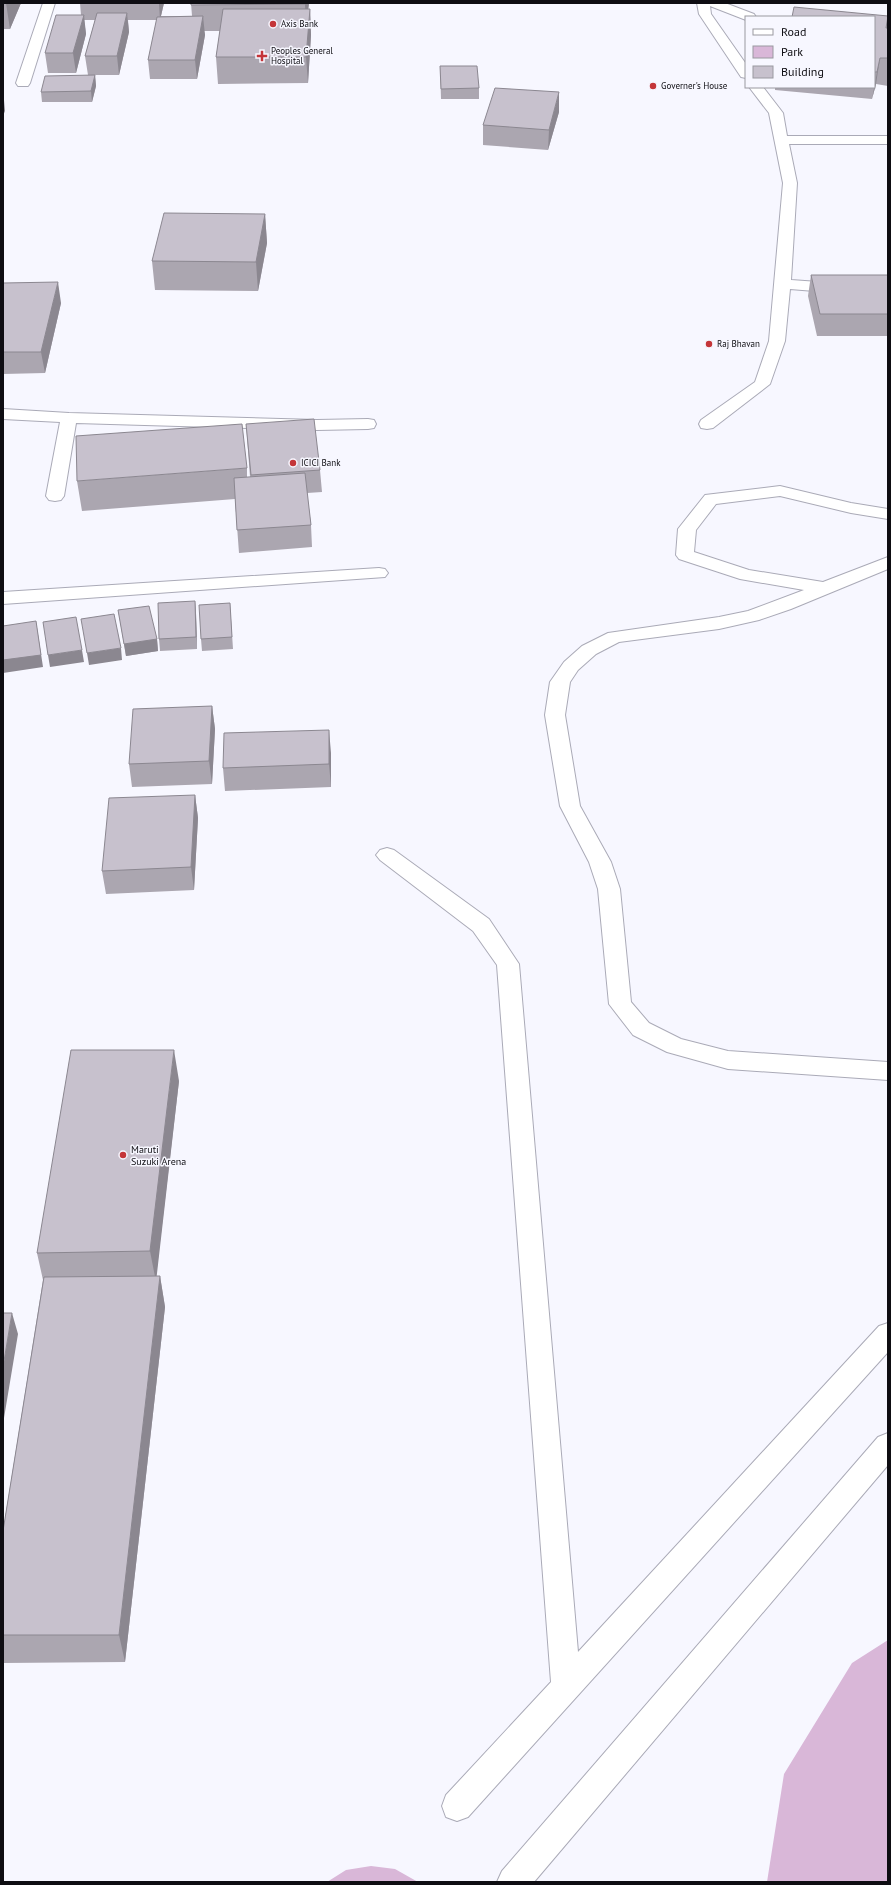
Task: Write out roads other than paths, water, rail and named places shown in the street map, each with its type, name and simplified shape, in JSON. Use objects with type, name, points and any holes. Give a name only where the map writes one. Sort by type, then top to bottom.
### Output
[{"type":"street","points":[[23,83],[49,3]]},
{"type":"street","points":[[703,3],[705,14],[745,73]]},
{"type":"street","points":[[714,3],[747,16]]},
{"type":"street","points":[[707,424],[762,384],[777,342],[784,284],[790,183],[776,113],[757,88]]},
{"type":"street","points":[[782,140],[888,140]]},
{"type":"street","points":[[784,284],[888,292]]},
{"type":"street","points":[[3,414],[69,418],[317,425],[368,424]]},
{"type":"street","points":[[55,496],[69,418]]},
{"type":"street","points":[[823,588],[746,575],[685,554],[687,529],[711,499],[780,491],[851,508],[888,514]]},
{"type":"street","points":[[888,562],[752,616],[719,623],[614,637],[589,650],[571,666],[560,682],[555,715],[570,806],[600,862],[610,889],[620,1004],[641,1029],[675,1046],[728,1060],[888,1071]]},
{"type":"street","points":[[3,598],[379,573]]},
{"type":"street","points":[[387,855],[481,925],[508,964],[566,1686]]},
{"type":"street","points":[[457,1806],[888,1334]]},
{"type":"street","points":[[513,1882],[888,1445]]},
{"type":"place","name":"Axis Bank","points":[[273,24]]},
{"type":"place","name":"Peoples General Hospital","points":[[262,56]]},
{"type":"place","name":"Governer's House","points":[[653,86]]},
{"type":"place","name":"Raj Bhavan","points":[[709,344]]},
{"type":"place","name":"ICICI Bank","points":[[293,463]]},
{"type":"place","name":"Maruti Suzuki Arena","points":[[123,1155]]}]
